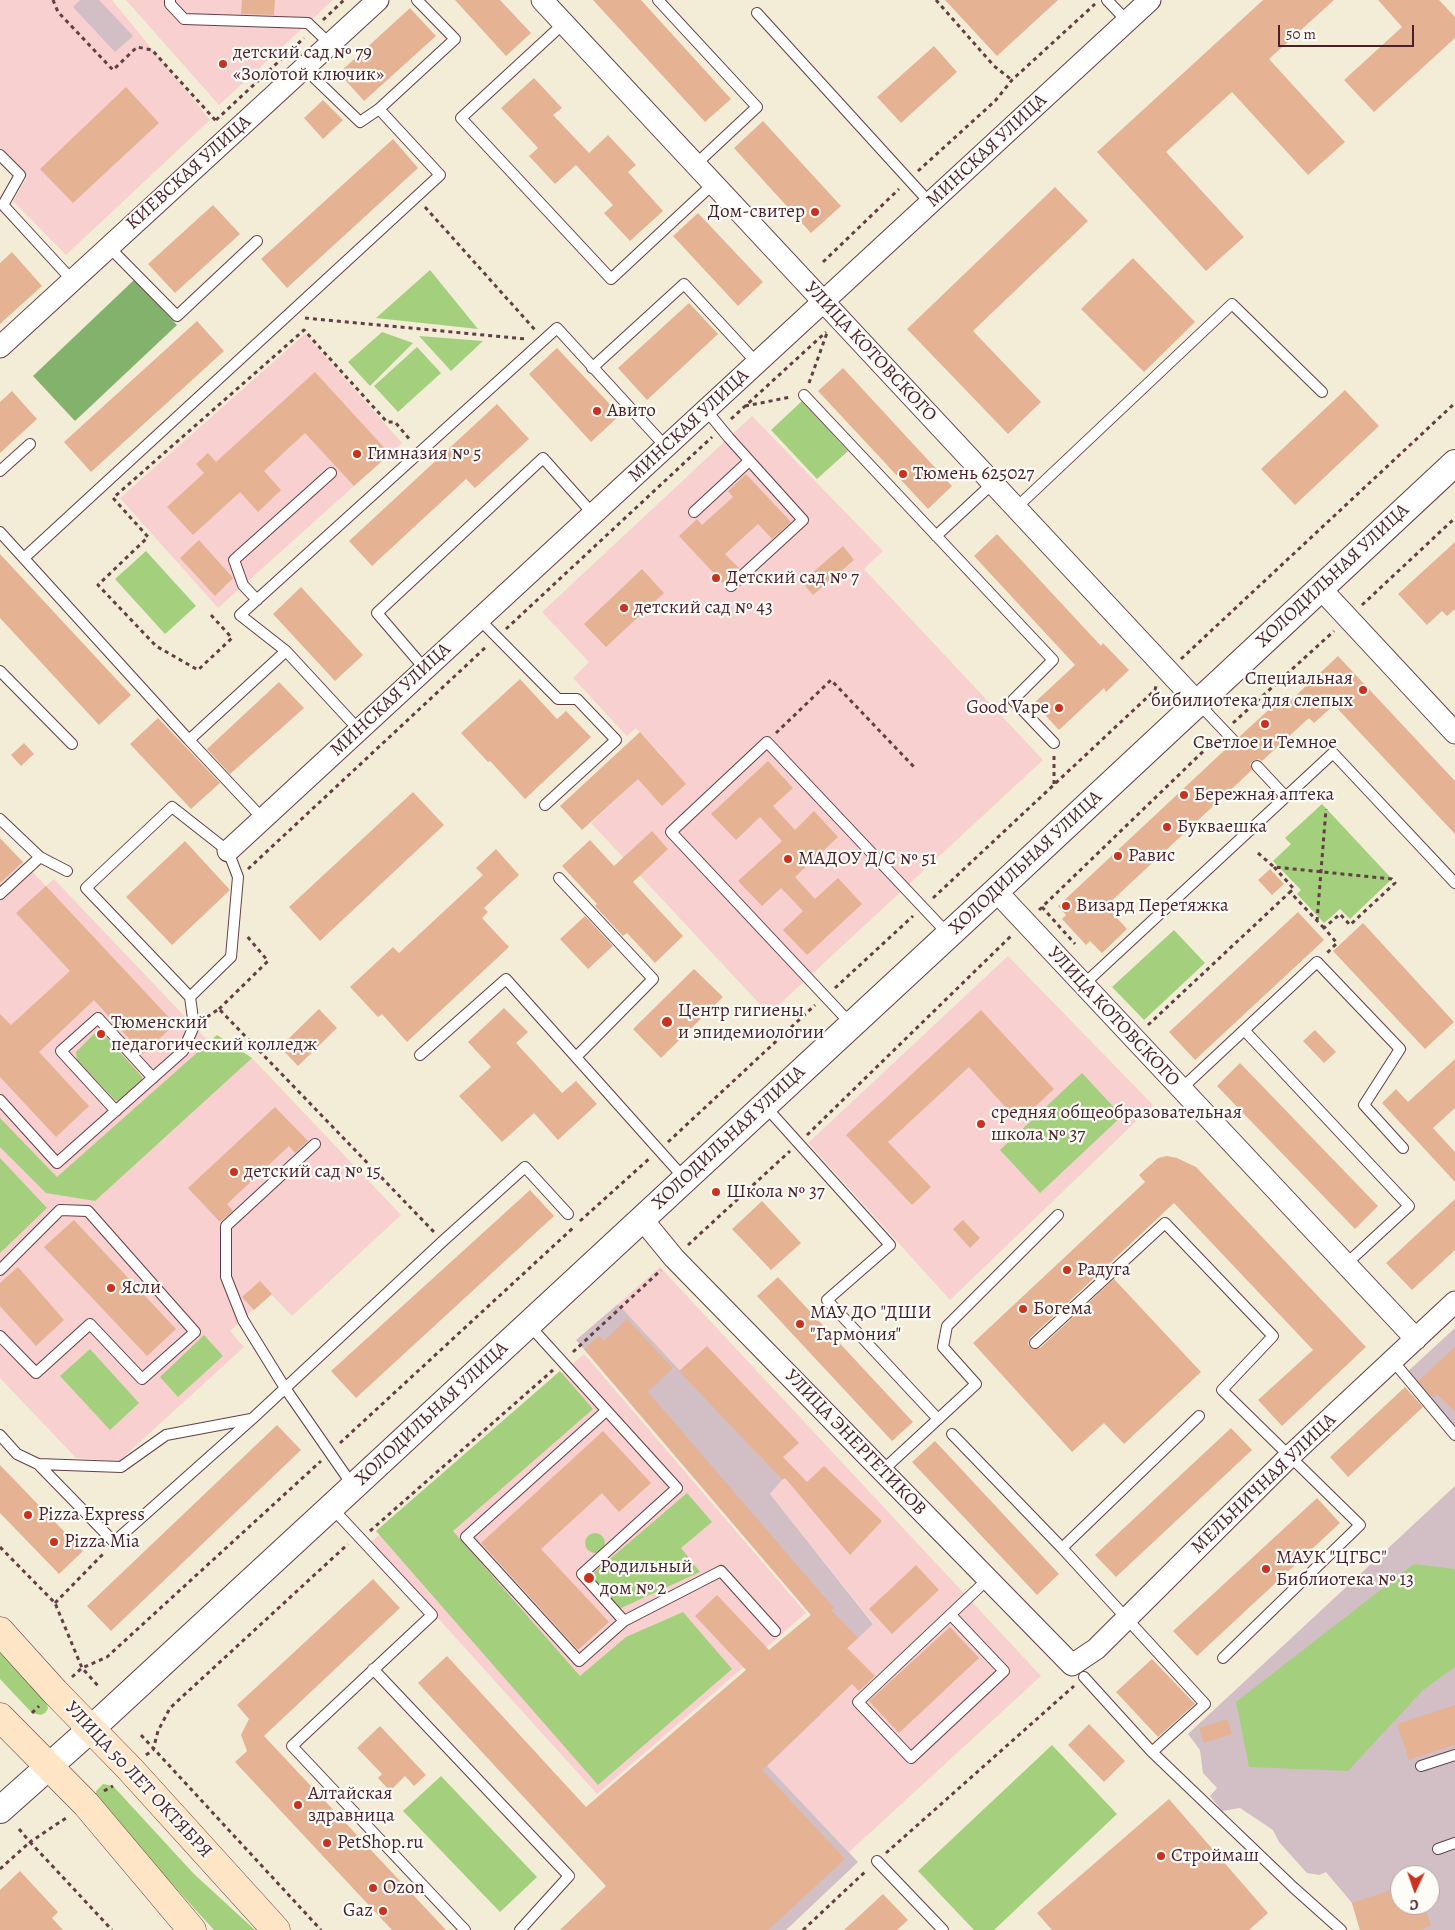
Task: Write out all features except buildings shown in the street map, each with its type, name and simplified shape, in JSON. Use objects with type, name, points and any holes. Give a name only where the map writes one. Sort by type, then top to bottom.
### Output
[{"type":"main road","name":"УЛИЦА 50 ЛЕТ ОКТЯБРЯ","points":[[0,1631],[276,1930]]},
{"type":"main road","points":[[0,1717],[86,1804],[192,1930]]},
{"type":"street","name":"КИЕВСКАЯ УЛИЦА","points":[[0,347],[108,246],[223,127],[304,68],[378,0]]},
{"type":"street","name":"УЛИЦА КОТОВСКОГО","points":[[542,0],[1198,703]]},
{"type":"street","name":"МИНСКАЯ УЛИЦА","points":[[228,851],[1150,0]]},
{"type":"street","name":"ХОЛОДИЛЬНАЯ УЛИЦА","points":[[0,1810],[91,1729],[996,892],[1455,463]]},
{"type":"street","points":[[1320,588],[1455,732]]},
{"type":"street","name":"УЛИЦА КОТОВСКОГО","points":[[996,892],[1416,1339]]},
{"type":"street","name":"УЛИЦА ЭНЕРГЕТИКОВ","points":[[642,1219],[674,1258],[1078,1671]]},
{"type":"street","name":"МЕЛЬНИЧНАЯ УЛИЦА","points":[[1078,1671],[1096,1649],[1289,1457],[1455,1302]]},
{"type":"lane","points":[[170,0],[170,4],[184,18],[308,23],[330,44]]},
{"type":"lane","points":[[304,68],[360,122],[379,109],[455,39],[417,0]]},
{"type":"lane","points":[[658,0],[757,107],[695,165]]},
{"type":"lane","points":[[1107,0],[1127,21]]},
{"type":"lane","points":[[757,13],[930,203]]},
{"type":"lane","points":[[563,24],[461,118],[611,279],[713,184]]},
{"type":"lane","points":[[24,558],[440,175],[379,109]]},
{"type":"lane","points":[[0,155],[20,175],[3,205],[72,280]]},
{"type":"lane","points":[[108,246],[177,316],[257,241]]},
{"type":"lane","points":[[592,368],[684,284],[757,363]]},
{"type":"lane","points":[[1016,508],[1232,304],[1322,392]]},
{"type":"lane","points":[[359,730],[286,651],[240,614],[557,328],[666,447]]},
{"type":"lane","points":[[804,395],[1053,660],[1013,700],[1054,744]]},
{"type":"lane","points":[[706,410],[803,520],[730,586]]},
{"type":"lane","points":[[0,471],[30,444]]},
{"type":"lane","points":[[425,669],[377,613],[543,458],[593,514]]},
{"type":"lane","points":[[694,512],[749,461]]},
{"type":"lane","points":[[257,600],[243,585],[234,560],[331,473]]},
{"type":"lane","points":[[936,536],[993,483]]},
{"type":"lane","points":[[0,532],[263,819]]},
{"type":"lane","points":[[479,619],[558,699],[577,699],[616,740],[545,805]]},
{"type":"lane","points":[[189,740],[286,651]]},
{"type":"lane","points":[[0,671],[72,744]]},
{"type":"lane","points":[[1198,703],[1234,741]]},
{"type":"lane","points":[[852,1024],[670,832],[767,742],[949,935]]},
{"type":"lane","points":[[1083,985],[1333,753],[1455,883]]},
{"type":"lane","points":[[1257,766],[1286,797]]},
{"type":"lane","points":[[0,1100],[57,1163],[183,1051],[194,1026],[190,997],[86,888],[172,807],[228,851],[238,877],[231,957],[190,997]]},
{"type":"lane","points":[[0,819],[40,857],[68,871]]},
{"type":"lane","points":[[0,894],[40,857]]},
{"type":"lane","points":[[559,878],[653,979],[576,1057]]},
{"type":"lane","points":[[1181,1089],[1317,962],[1400,1049],[1364,1105],[1403,1148]]},
{"type":"lane","points":[[420,1055],[506,979],[684,1179]]},
{"type":"lane","points":[[116,1110],[61,1051],[98,1018],[153,1078]]},
{"type":"lane","points":[[1244,1030],[1408,1206],[1345,1265]]},
{"type":"lane","points":[[764,1105],[890,1245],[826,1300],[938,1419]]},
{"type":"lane","points":[[315,1144],[226,1226],[226,1277],[243,1320],[285,1388],[353,1487]]},
{"type":"lane","points":[[0,1436],[17,1454],[38,1464],[114,1542],[525,1167],[568,1214]]},
{"type":"lane","points":[[0,1270],[60,1210],[88,1211],[195,1332],[142,1379],[90,1324],[36,1373],[0,1336]]},
{"type":"lane","points":[[882,1471],[976,1384],[943,1347],[947,1326],[1058,1215]]},
{"type":"lane","points":[[1035,1344],[1165,1223],[1273,1336],[1222,1390],[1360,1525],[1223,1658]]},
{"type":"lane","points":[[528,1324],[677,1488],[582,1574],[624,1621]]},
{"type":"lane","points":[[1393,1361],[1455,1435]]},
{"type":"lane","points":[[606,1411],[466,1537],[578,1661],[624,1621],[721,1571],[775,1631]]},
{"type":"lane","points":[[1062,1548],[1199,1416]]},
{"type":"lane","points":[[38,1464],[121,1467],[166,1435],[252,1418]]},
{"type":"lane","points":[[952,1434],[1128,1618],[1205,1704],[1152,1752]]},
{"type":"lane","points":[[331,1507],[432,1614],[292,1746],[465,1930]]},
{"type":"lane","points":[[951,1615],[1004,1671],[911,1758],[858,1702],[988,1579]]},
{"type":"lane","points":[[374,1670],[569,1876],[520,1930]]},
{"type":"lane","points":[[1078,1671],[1152,1752],[1287,1882],[1341,1930]]},
{"type":"lane","points":[[1421,1766],[1455,1755]]},
{"type":"lane","points":[[1438,1849],[1455,1843]]},
{"type":"lane","points":[[877,1861],[937,1928]]},
{"type":"path","points":[[53,0],[58,12],[113,70],[137,47],[152,50],[223,127],[314,29],[344,0]]},
{"type":"path","points":[[936,0],[994,66],[1012,80]]},
{"type":"path","points":[[823,262],[908,179],[995,101],[1012,80],[1099,0]]},
{"type":"path","points":[[416,197],[544,340]]},
{"type":"path","points":[[287,316],[544,340]]},
{"type":"path","points":[[287,316],[304,330],[387,422],[395,422],[411,441]]},
{"type":"path","points":[[211,616],[232,638],[198,670],[156,646],[98,585],[148,537],[113,498],[304,330]]},
{"type":"path","points":[[828,330],[835,337]]},
{"type":"path","points":[[745,406],[804,395],[828,330]]},
{"type":"path","points":[[243,874],[828,330]]},
{"type":"path","points":[[1181,659],[1455,403]]},
{"type":"path","points":[[153,1750],[158,1731],[170,1708],[358,1535],[368,1533],[562,1362],[798,1144],[1224,730],[1455,518]]},
{"type":"path","points":[[767,742],[831,680],[915,768]]},
{"type":"path","points":[[69,1679],[82,1668],[107,1657],[923,907],[1156,690],[1156,682]]},
{"type":"path","points":[[1054,744],[1054,785]]},
{"type":"path","points":[[1317,921],[1326,809]]},
{"type":"path","points":[[1145,1028],[1294,889],[1258,853]]},
{"type":"path","points":[[1274,867],[1392,879],[1395,883],[1350,925],[1340,914],[1324,928]]},
{"type":"path","points":[[1290,892],[1337,943],[1317,962]]},
{"type":"path","points":[[1042,907],[1099,971]]},
{"type":"path","points":[[194,1026],[220,1009],[443,1241]]},
{"type":"path","points":[[54,1603],[114,1542]]},
{"type":"path","points":[[0,1547],[54,1603],[82,1668],[100,1688]]},
{"type":"path","points":[[803,1930],[1078,1671]]},
{"type":"path","points":[[141,1735],[321,1930]]},
{"type":"path","points":[[0,1869],[30,1842],[70,1816]]},
{"type":"path","points":[[19,1829],[112,1930]]},
{"type":"shaded area","points":[[0,0],[112,0],[210,120],[66,255],[13,201],[26,179],[0,151]]},
{"type":"shaded area","points":[[80,0],[99,0],[133,36],[115,52],[73,7]]},
{"type":"shaded area","name":"детский сад № 79 «Золотой ключик»","points":[[126,0],[333,0],[219,105]]},
{"type":"shaded area","points":[[305,334],[402,443],[218,608],[120,498]]},
{"type":"shaded area","points":[[752,416],[883,551],[864,569],[1043,760],[769,1014],[591,823],[662,756],[636,728],[627,736],[573,678],[589,662],[542,612]]},
{"type":"shaded area","points":[[23,862],[46,886],[54,879],[209,1042],[252,1058],[401,1215],[292,1316],[271,1294],[230,1331],[244,1347],[119,1461],[76,1458],[0,1378],[0,883]]},
{"type":"shaded area","name":"средняя общеобразовательная школа № 37","points":[[1008,956],[1153,1105],[950,1300],[808,1143]]},
{"type":"shaded area","points":[[660,1267],[1041,1676],[849,1852],[766,1766],[801,1691],[873,1623],[770,1494],[782,1480],[618,1304]]},
{"type":"shaded area","points":[[618,1304],[782,1480],[770,1494],[873,1624],[801,1691],[821,1714],[767,1766],[858,1862],[786,1930],[560,1930],[644,1851],[599,1796],[811,1615],[576,1340]]},
{"type":"shaded area","points":[[1455,1328],[1455,1428],[1405,1374]]},
{"type":"shaded area","name":"Родильный дом № 2","points":[[584,1354],[806,1613],[597,1794],[370,1543]]},
{"type":"shaded area","points":[[1455,1486],[1455,1930],[1360,1930],[1352,1903],[1326,1872],[1319,1875],[1307,1873],[1279,1842],[1273,1830],[1240,1808],[1222,1811],[1210,1796],[1217,1788],[1203,1773],[1200,1750],[1188,1734]]},
{"type":"green space","points":[[430,270],[478,329],[376,318]]},
{"type":"green space","points":[[134,280],[177,325],[75,421],[33,376]]},
{"type":"green space","points":[[382,332],[413,343],[370,386],[348,362]]},
{"type":"green space","points":[[419,336],[483,341],[451,371]]},
{"type":"green space","points":[[417,347],[441,373],[398,412],[374,386]]},
{"type":"green space","points":[[802,401],[848,451],[817,479],[771,430]]},
{"type":"green space","points":[[146,551],[196,606],[165,634],[115,579]]},
{"type":"green space","points":[[1322,804],[1392,879],[1350,919],[1340,909],[1324,923],[1297,894],[1301,890],[1273,861],[1291,844],[1285,838]]},
{"type":"green space","points":[[1174,930],[1205,963],[1144,1020],[1112,987]]},
{"type":"green space","points":[[102,1032],[142,1077],[142,1083],[121,1101],[115,1100],[77,1060],[76,1052],[94,1034]]},
{"type":"green space","points":[[217,1035],[252,1058],[95,1201],[46,1193],[0,1147],[0,1118],[57,1177]]},
{"type":"green space","points":[[1082,1073],[1122,1116],[1040,1193],[1000,1150]]},
{"type":"green space","points":[[0,1158],[47,1208],[0,1253]]},
{"type":"green space","points":[[204,1335],[223,1356],[178,1397],[160,1377]]},
{"type":"green space","points":[[90,1349],[139,1403],[110,1430],[60,1376]]},
{"type":"green space","points":[[560,1371],[593,1409],[453,1531],[580,1676],[626,1637],[683,1612],[732,1669],[598,1785],[376,1531]]},
{"type":"green space","points":[[687,1493],[712,1522],[681,1548],[700,1572],[619,1609],[590,1576]]},
{"type":"green space","points":[[595,1533],[602,1536],[605,1543],[602,1550],[595,1553],[588,1550],[585,1543],[588,1536]]},
{"type":"green space","points":[[1414,1564],[1455,1569],[1455,1667],[1423,1690],[1348,1771],[1249,1767],[1236,1702]]},
{"type":"green space","points":[[0,1651],[46,1700],[48,1709],[45,1713],[41,1715],[32,1713],[0,1679]]},
{"type":"green space","points":[[1052,1745],[1117,1814],[994,1930],[974,1930],[918,1871]]},
{"type":"green space","points":[[441,1776],[537,1877],[500,1912],[403,1811]]},
{"type":"green space","points":[[103,1784],[113,1786],[194,1874],[255,1930],[214,1930],[97,1802],[96,1791]]},
{"type":"place","name":"детский сад № 79 «Золотой ключик»","points":[[223,64]]},
{"type":"place","name":"Дом-свитер","points":[[815,212]]},
{"type":"place","name":"Авито","points":[[597,411]]},
{"type":"place","name":"Гимназия № 5","points":[[357,454]]},
{"type":"place","name":"Тюмень 625027","points":[[903,474]]},
{"type":"place","name":"Детский сад № 7","points":[[716,578]]},
{"type":"place","name":"детский сад № 43","points":[[624,608]]},
{"type":"place","name":"Специальная бибилиотека для слепых","points":[[1363,690]]},
{"type":"place","name":"Good Vape","points":[[1059,708]]},
{"type":"place","name":"Светлое и Темное","points":[[1265,724]]},
{"type":"place","name":"Бережная аптека","points":[[1184,795]]},
{"type":"place","name":"Букваешка","points":[[1167,827]]},
{"type":"place","name":"Равис","points":[[1118,856]]},
{"type":"place","name":"МАДОУ Д/С № 51","points":[[788,859]]},
{"type":"place","name":"Визард Перетяжка","points":[[1066,906]]},
{"type":"place","name":"Центр гигиены и эпидемиологии","points":[[667,1022]]},
{"type":"place","name":"Тюменский педагогический колледж","points":[[101,1034]]},
{"type":"place","name":"средняя общеобразовательная школа № 37","points":[[981,1124]]},
{"type":"place","name":"детский сад № 15","points":[[234,1172]]},
{"type":"place","name":"Школа № 37","points":[[716,1192]]},
{"type":"place","name":"Радуга","points":[[1067,1270]]},
{"type":"place","name":"Ясли","points":[[111,1288]]},
{"type":"place","name":"Богема","points":[[1023,1309]]},
{"type":"place","name":"МАУ ДО \"ДШИ \"Гармония\"","points":[[800,1324]]},
{"type":"place","name":"Pizza Express","points":[[28,1515]]},
{"type":"place","name":"Pizza Mia","points":[[54,1542]]},
{"type":"place","name":"МАУК \"ЦГБС\" Библиотека № 13","points":[[1266,1569]]},
{"type":"place","name":"Родильный дом № 2","points":[[589,1578]]},
{"type":"place","name":"Алтайская здравница","points":[[298,1805]]},
{"type":"place","name":"PetShop.ru","points":[[327,1843]]},
{"type":"place","name":"Строймаш","points":[[1161,1856]]},
{"type":"place","name":"Ozon","points":[[373,1888]]},
{"type":"place","name":"Gaz","points":[[383,1911]]}]
